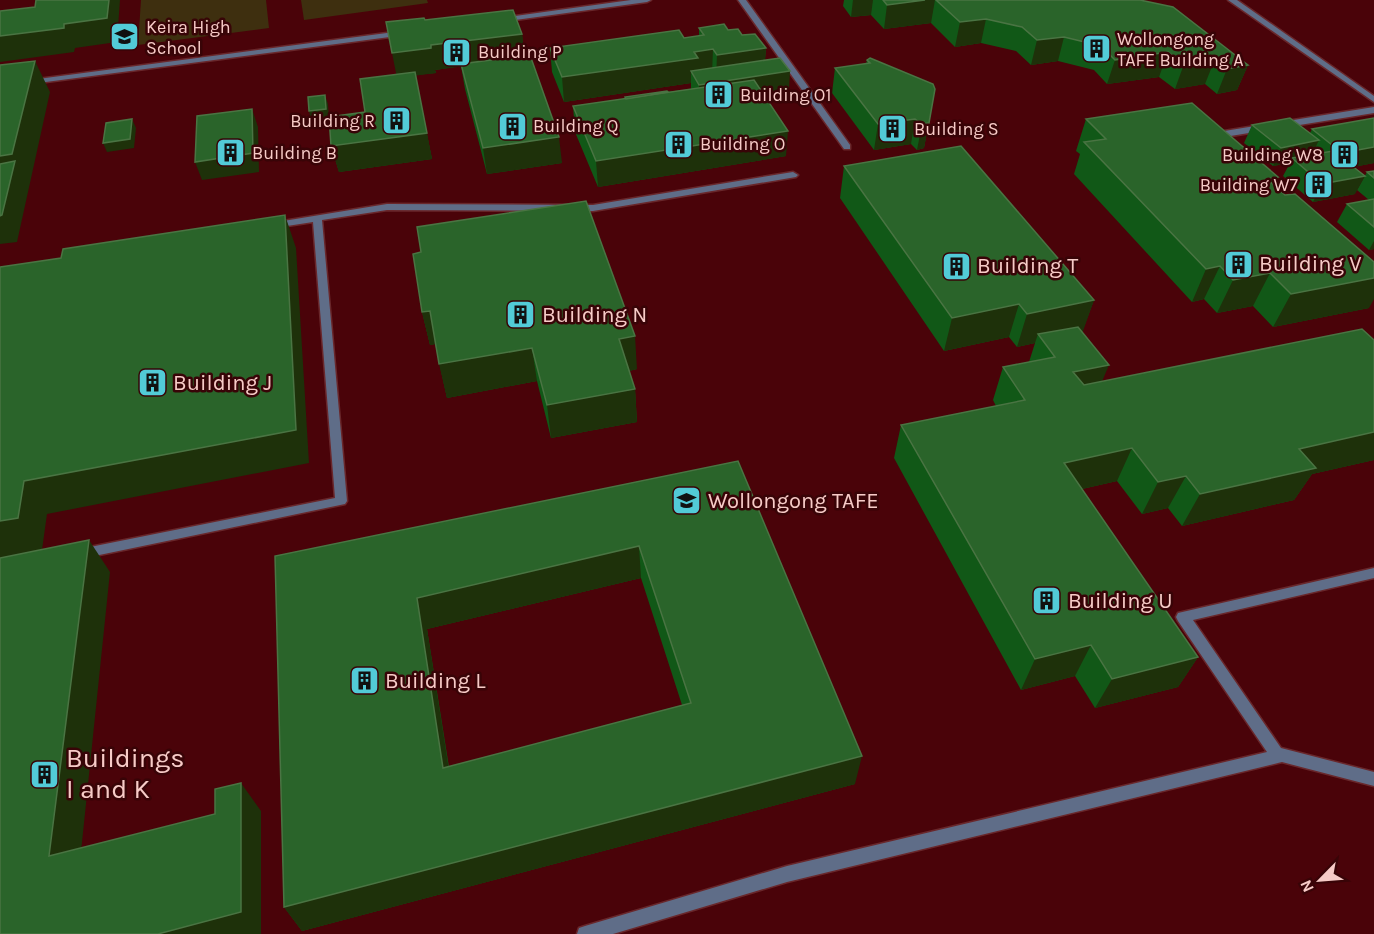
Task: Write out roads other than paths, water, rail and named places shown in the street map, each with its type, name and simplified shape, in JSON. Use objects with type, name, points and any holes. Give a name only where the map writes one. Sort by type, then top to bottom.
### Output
[{"type":"lane","points":[[494,20],[647,0]]},
{"type":"lane","points":[[742,0],[847,147]]},
{"type":"lane","points":[[1232,0],[1374,100]]},
{"type":"lane","points":[[0,87],[412,32]]},
{"type":"lane","points":[[1196,139],[1374,110]]},
{"type":"lane","points":[[258,227],[387,207],[593,208],[793,175]]},
{"type":"lane","points":[[64,557],[341,501],[317,218]]},
{"type":"lane","points":[[1278,756],[1183,617],[1374,573]]},
{"type":"lane","points":[[585,934],[788,874],[1282,755],[1374,779]]},
{"type":"place","name":"Keira High School","points":[[125,37]]},
{"type":"place","name":"Wollongong TAFE Building A","points":[[1096,49]]},
{"type":"place","name":"Building P","points":[[457,52]]},
{"type":"place","name":"Building O1","points":[[719,95]]},
{"type":"place","name":"Building R","points":[[396,121]]},
{"type":"place","name":"Building Q","points":[[512,126]]},
{"type":"place","name":"Building S","points":[[893,129]]},
{"type":"place","name":"Building O","points":[[679,144]]},
{"type":"place","name":"Building B","points":[[231,153]]},
{"type":"place","name":"Building W8","points":[[1344,155]]},
{"type":"place","name":"Building W7","points":[[1319,185]]},
{"type":"place","name":"Building V","points":[[1238,264]]},
{"type":"place","name":"Building T","points":[[956,266]]},
{"type":"place","name":"Building N","points":[[521,315]]},
{"type":"place","name":"Building J","points":[[152,383]]},
{"type":"place","name":"Wollongong TAFE","points":[[687,501]]},
{"type":"place","name":"Building U","points":[[1047,601]]},
{"type":"place","name":"Building L","points":[[364,681]]},
{"type":"place","name":"Buildings I and K","points":[[45,774]]}]
